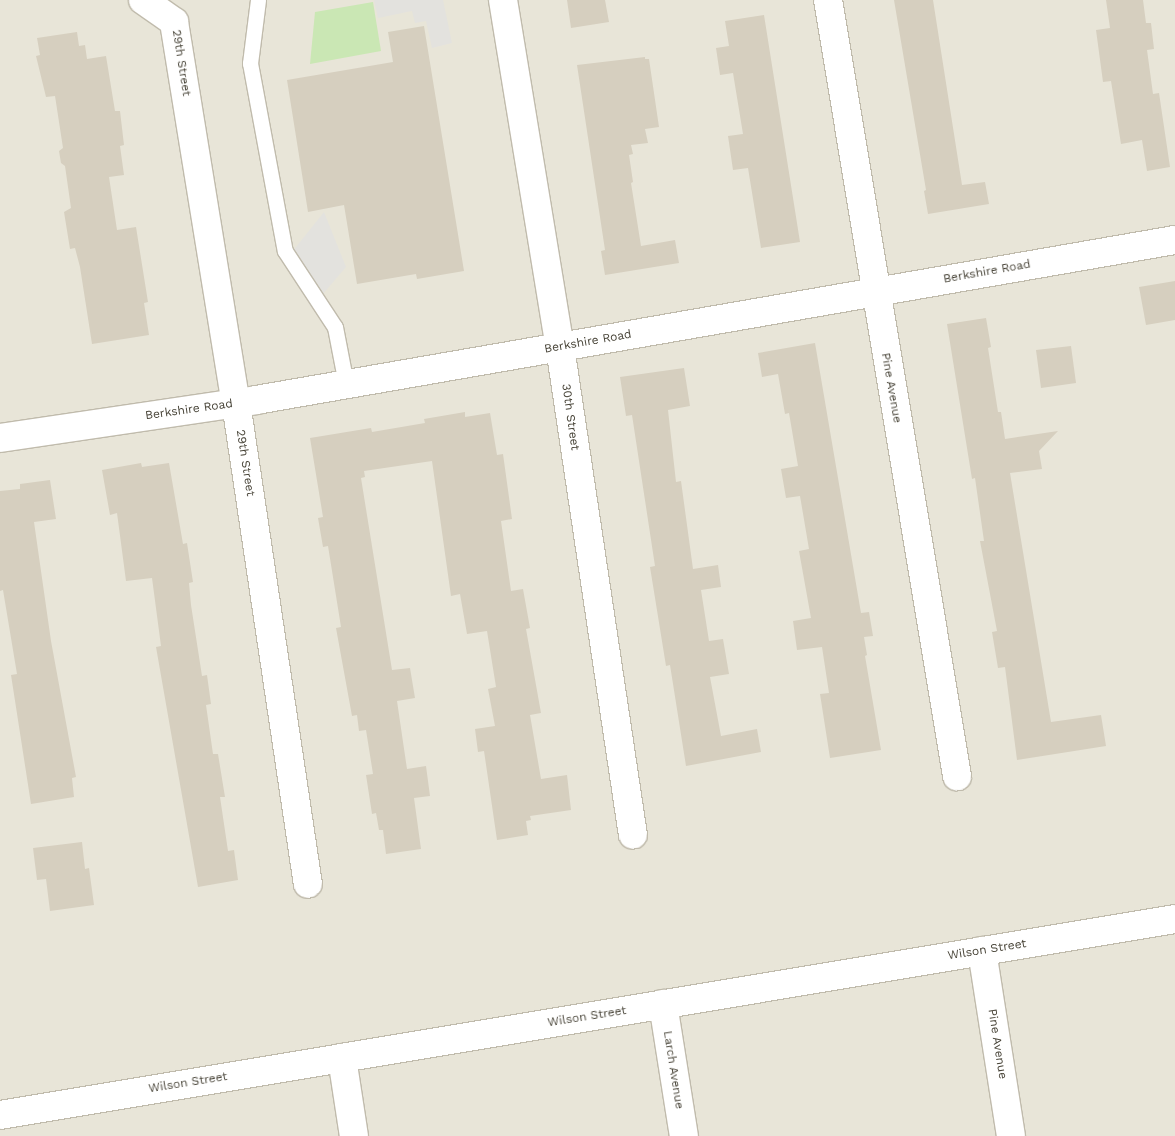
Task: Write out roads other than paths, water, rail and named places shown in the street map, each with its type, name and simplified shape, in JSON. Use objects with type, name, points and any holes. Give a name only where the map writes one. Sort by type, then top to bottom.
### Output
[{"type":"street","name":"29th Street","points":[[143,0],[174,22],[236,403],[308,884]]},
{"type":"street","name":"30th Street","points":[[503,0],[560,347],[633,835]]},
{"type":"street","name":"Pine Avenue","points":[[828,0],[956,776]]},
{"type":"street","name":"Berkshire Road","points":[[0,438],[236,403],[1175,240]]},
{"type":"street","name":"Wilson Street","points":[[11,1121],[342,1058],[1175,919]]},
{"type":"street","name":"Pine Avenue","points":[[982,951],[1011,1136]]},
{"type":"street","name":"Larch Avenue","points":[[663,1004],[684,1136]]},
{"type":"street","points":[[342,1058],[354,1136]]},
{"type":"lane","points":[[258,0],[250,63],[285,251],[335,327],[346,384]]}]
